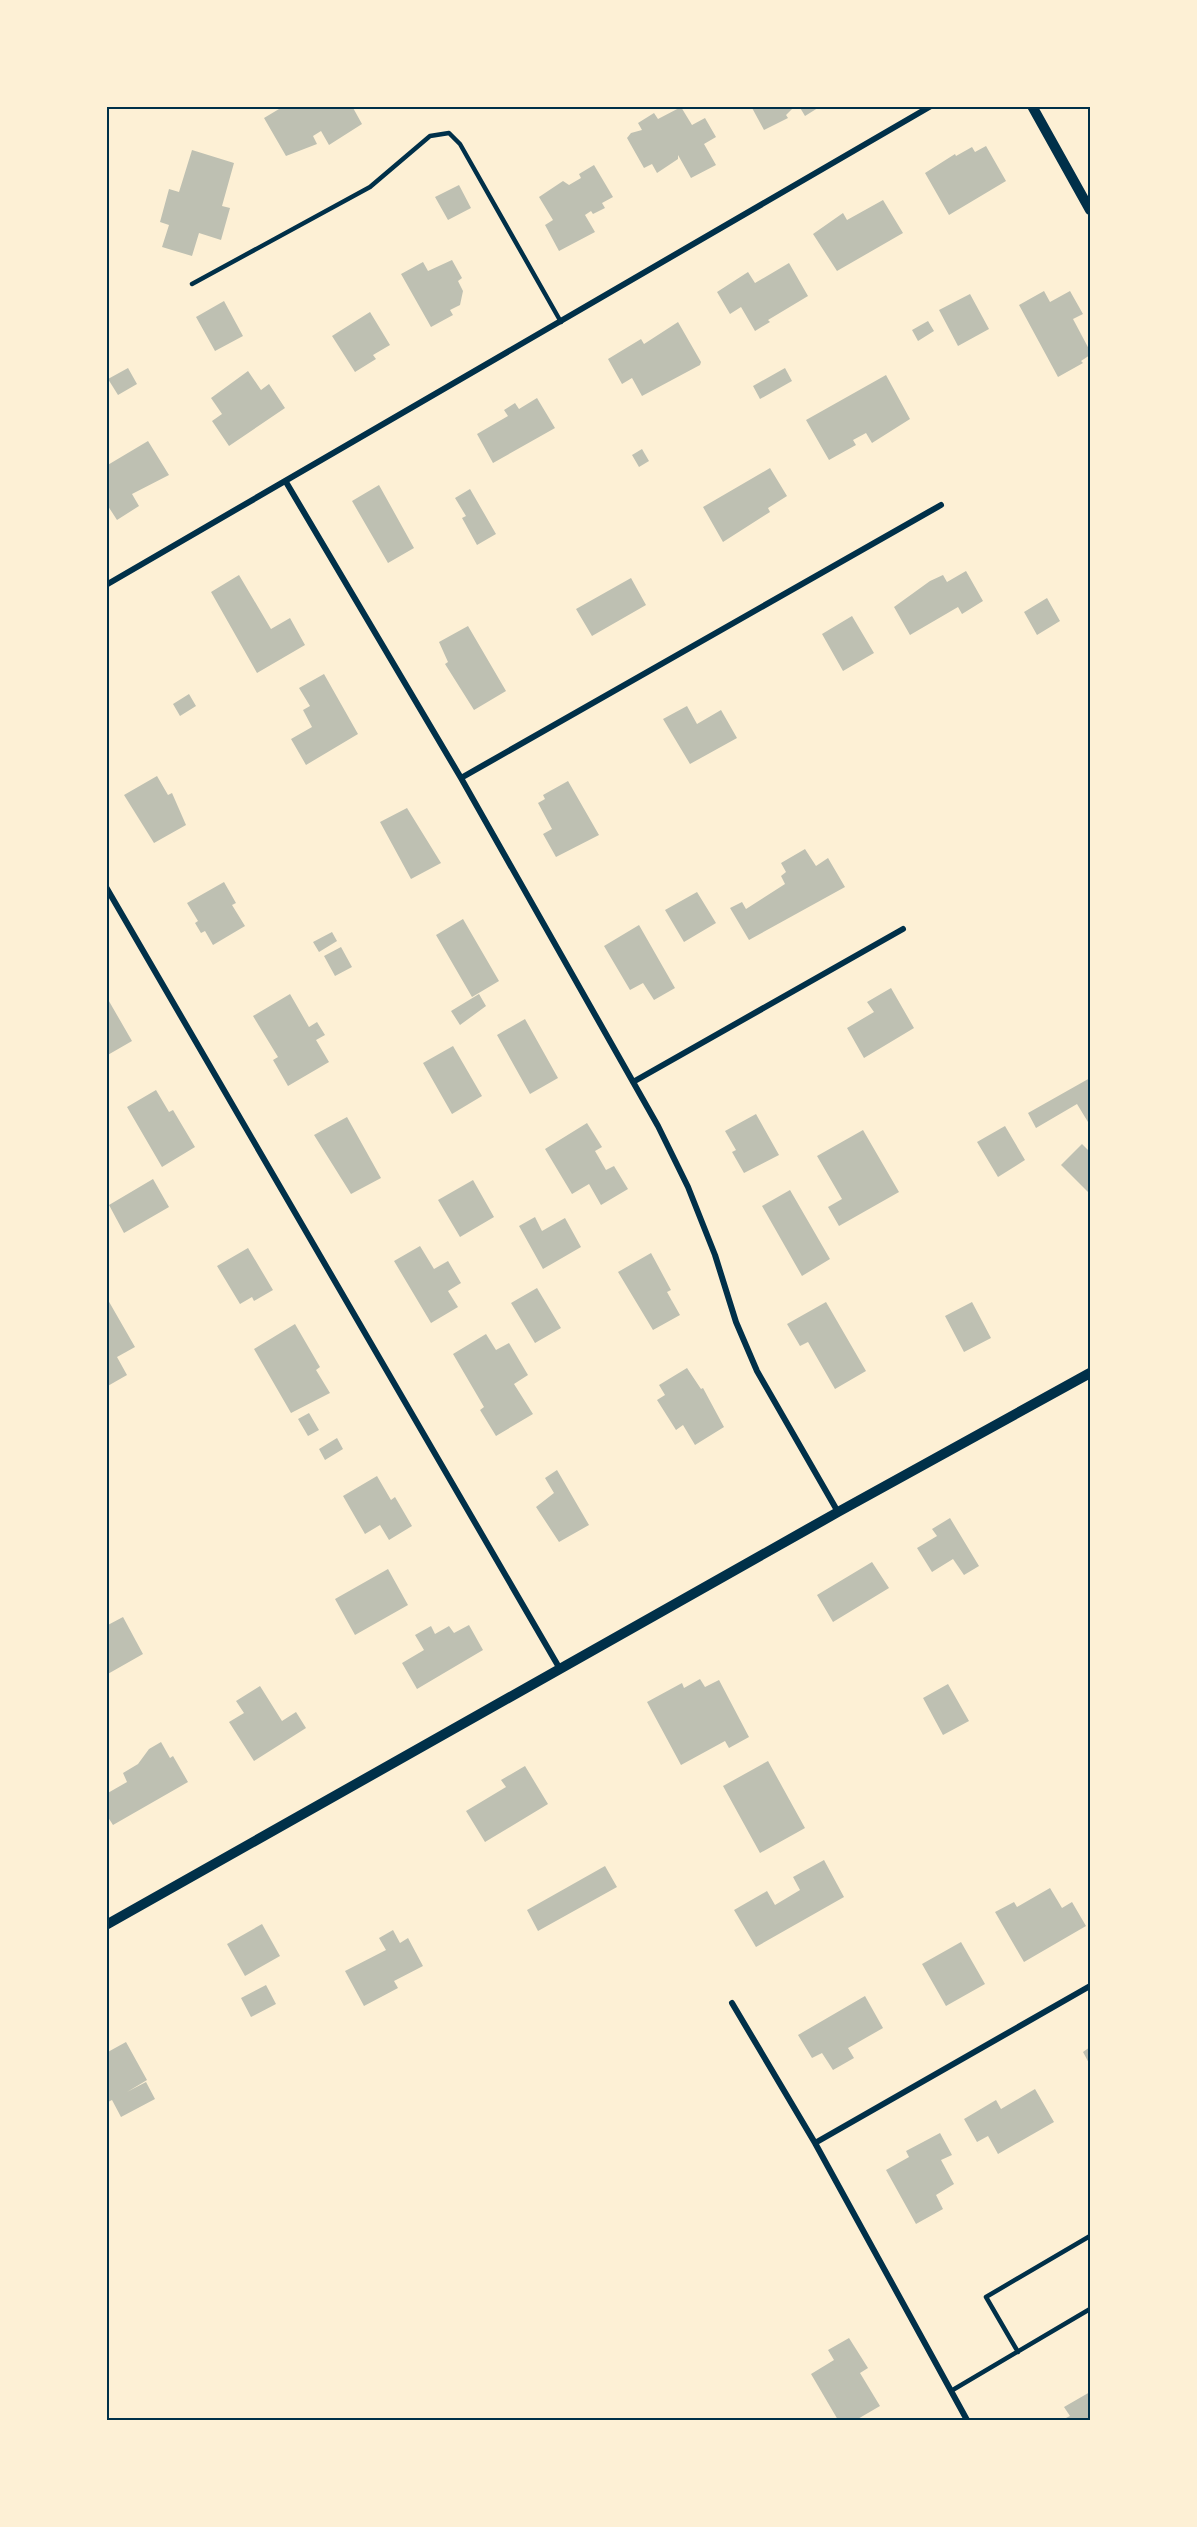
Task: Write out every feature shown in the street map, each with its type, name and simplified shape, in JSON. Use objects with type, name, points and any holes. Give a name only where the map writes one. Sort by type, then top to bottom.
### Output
[{"type":"street","points":[[106,585],[286,483],[931,106]]},
{"type":"street","points":[[1032,106],[1090,210]]},
{"type":"street","points":[[286,483],[461,778],[633,1082],[688,1188],[715,1254],[736,1322],[757,1371],[838,1512]]},
{"type":"street","points":[[461,778],[941,505]]},
{"type":"street","points":[[106,887],[560,1669]]},
{"type":"street","points":[[633,1082],[903,929]]},
{"type":"street","points":[[106,1925],[838,1512],[1090,1373]]},
{"type":"street","points":[[815,2143],[1090,1986]]},
{"type":"street","points":[[732,2003],[815,2143],[967,2421]]},
{"type":"lane","points":[[192,284],[370,187],[430,136],[449,133],[460,144],[561,322]]},
{"type":"lane","points":[[1018,2352],[986,2297],[1090,2236]]},
{"type":"lane","points":[[951,2391],[1090,2309]]},
{"type":"building","points":[[284,106],[352,106],[362,124],[329,145],[321,131],[313,136],[317,144],[286,156],[264,118]]},
{"type":"building","points":[[751,106],[795,106],[786,115],[788,118],[764,130]]},
{"type":"building","points":[[799,106],[821,106],[805,116]]},
{"type":"building","points":[[681,107],[692,125],[705,118],[716,137],[704,144],[716,165],[691,178],[678,155],[678,159],[657,173],[652,164],[644,168],[627,138],[631,133],[642,130],[638,123],[654,113],[658,119]]},
{"type":"building","points":[[986,146],[1006,181],[949,215],[925,173],[955,154],[956,156],[972,147],[975,152]]},
{"type":"building","points":[[192,150],[234,163],[222,206],[230,208],[221,240],[199,233],[192,256],[162,247],[169,225],[160,222],[169,189],[179,192]]},
{"type":"building","points":[[594,165],[613,197],[602,203],[605,208],[585,215],[595,232],[559,251],[545,225],[553,220],[539,197],[563,181],[569,185],[581,178],[579,174]]},
{"type":"building","points":[[459,185],[471,208],[448,220],[435,197]]},
{"type":"building","points":[[883,200],[903,233],[837,271],[813,234],[843,213],[847,220]]},
{"type":"building","points":[[452,260],[462,278],[458,281],[463,291],[460,305],[450,310],[453,315],[431,327],[401,274],[423,262],[428,271]]},
{"type":"building","points":[[789,263],[808,296],[768,320],[770,322],[755,331],[741,307],[730,314],[717,292],[748,272],[755,283]]},
{"type":"building","points":[[1044,291],[1050,302],[1070,291],[1083,314],[1073,319],[1090,351],[1090,355],[1081,361],[1083,363],[1058,377],[1019,305]]},
{"type":"building","points":[[970,294],[989,329],[958,346],[939,310]]},
{"type":"building","points":[[224,301],[243,336],[215,351],[196,317]]},
{"type":"building","points":[[370,312],[390,345],[373,355],[376,359],[355,372],[332,336]]},
{"type":"building","points":[[928,321],[934,331],[918,341],[912,330]]},
{"type":"building","points":[[678,322],[701,362],[700,365],[642,396],[632,378],[622,384],[608,359],[641,339],[644,344]]},
{"type":"building","points":[[128,368],[137,384],[118,395],[108,379]]},
{"type":"building","points":[[785,368],[792,381],[760,399],[753,386]]},
{"type":"building","points":[[248,371],[261,390],[269,384],[285,408],[229,446],[212,421],[222,414],[211,398]]},
{"type":"building","points":[[886,375],[910,419],[872,443],[866,433],[853,440],[856,445],[829,460],[806,420]]},
{"type":"building","points":[[537,398],[555,428],[493,463],[477,434],[508,416],[504,410],[515,403],[519,409]]},
{"type":"building","points":[[148,441],[169,475],[132,494],[139,506],[117,520],[106,503],[106,466]]},
{"type":"building","points":[[642,449],[649,461],[639,467],[632,455]]},
{"type":"building","points":[[770,468],[787,496],[768,508],[770,512],[723,542],[703,507]]},
{"type":"building","points":[[379,485],[414,548],[388,563],[352,501]]},
{"type":"building","points":[[470,489],[496,534],[477,545],[462,518],[466,516],[455,498]]},
{"type":"building","points":[[966,571],[983,601],[962,614],[958,607],[910,635],[894,607],[930,581],[943,575],[947,582]]},
{"type":"building","points":[[239,575],[271,629],[290,618],[305,645],[257,673],[211,592]]},
{"type":"building","points":[[631,578],[646,605],[592,636],[576,609]]},
{"type":"building","points":[[1047,598],[1060,621],[1037,635],[1024,612]]},
{"type":"building","points":[[852,616],[874,653],[843,671],[822,634]]},
{"type":"building","points":[[468,626],[506,691],[474,710],[445,664],[448,662],[439,642]]},
{"type":"building","points":[[324,674],[358,734],[306,765],[291,739],[312,727],[303,710],[310,706],[299,688]]},
{"type":"building","points":[[189,694],[196,706],[180,716],[173,704]]},
{"type":"building","points":[[687,706],[697,724],[721,710],[737,738],[690,764],[663,719]]},
{"type":"building","points":[[157,776],[168,795],[172,793],[186,825],[154,843],[124,795]]},
{"type":"building","points":[[568,781],[599,835],[556,857],[543,834],[552,829],[538,803],[545,799],[543,795]]},
{"type":"building","points":[[407,808],[441,863],[411,879],[380,822]]},
{"type":"building","points":[[805,849],[816,866],[828,858],[845,887],[749,940],[730,908],[742,902],[746,909],[785,884],[781,876],[786,872],[781,863]]},
{"type":"building","points":[[224,882],[236,903],[232,905],[245,926],[213,945],[205,931],[201,933],[195,923],[198,921],[187,903]]},
{"type":"building","points":[[697,892],[716,923],[684,942],[665,910]]},
{"type":"building","points":[[463,919],[499,981],[472,997],[436,935]]},
{"type":"building","points":[[639,925],[675,988],[654,1000],[643,983],[630,990],[604,946]]},
{"type":"building","points":[[332,932],[337,941],[319,952],[313,942]]},
{"type":"building","points":[[341,947],[352,967],[335,976],[324,956]]},
{"type":"building","points":[[891,988],[914,1028],[864,1058],[847,1028],[874,1012],[867,1002]]},
{"type":"building","points":[[290,994],[309,1027],[317,1022],[325,1035],[316,1040],[329,1062],[288,1086],[273,1060],[278,1057],[253,1016]]},
{"type":"building","points":[[479,994],[486,1006],[460,1025],[451,1011]]},
{"type":"building","points":[[106,996],[132,1041],[106,1056]]},
{"type":"building","points":[[525,1019],[558,1078],[530,1094],[497,1035]]},
{"type":"building","points":[[453,1046],[482,1096],[452,1114],[423,1063]]},
{"type":"building","points":[[1090,1078],[1090,1121],[1088,1122],[1077,1104],[1036,1128],[1028,1113]]},
{"type":"building","points":[[156,1090],[169,1112],[173,1110],[195,1147],[162,1167],[127,1107]]},
{"type":"building","points":[[756,1114],[779,1155],[744,1173],[732,1152],[736,1150],[725,1131]]},
{"type":"building","points":[[347,1117],[381,1178],[351,1194],[314,1135]]},
{"type":"building","points":[[587,1123],[602,1147],[595,1151],[606,1170],[614,1166],[628,1189],[601,1205],[589,1184],[572,1194],[545,1149]]},
{"type":"building","points":[[1005,1126],[1025,1160],[998,1177],[977,1142]]},
{"type":"building","points":[[863,1130],[899,1192],[839,1226],[828,1207],[842,1199],[817,1156]]},
{"type":"building","points":[[1082,1144],[1090,1152],[1090,1194],[1061,1165]]},
{"type":"building","points":[[153,1179],[169,1207],[124,1233],[109,1205]]},
{"type":"building","points":[[473,1180],[494,1217],[460,1237],[438,1200]]},
{"type":"building","points":[[790,1190],[830,1259],[802,1276],[762,1206]]},
{"type":"building","points":[[535,1217],[542,1231],[565,1218],[581,1247],[543,1269],[519,1226]]},
{"type":"building","points":[[420,1246],[434,1269],[448,1261],[461,1283],[448,1291],[458,1307],[431,1323],[394,1261]]},
{"type":"building","points":[[248,1248],[273,1290],[254,1301],[252,1297],[240,1304],[217,1266]]},
{"type":"building","points":[[651,1253],[671,1290],[667,1292],[680,1315],[653,1330],[618,1272]]},
{"type":"building","points":[[537,1288],[561,1328],[535,1343],[511,1303]]},
{"type":"building","points":[[108,1300],[135,1347],[117,1357],[127,1375],[106,1387]]},
{"type":"building","points":[[826,1302],[866,1371],[835,1389],[808,1342],[800,1346],[787,1324]]},
{"type":"building","points":[[972,1302],[991,1338],[964,1352],[945,1316]]},
{"type":"building","points":[[295,1324],[320,1367],[316,1370],[330,1393],[291,1413],[254,1349]]},
{"type":"building","points":[[486,1334],[496,1350],[509,1343],[528,1375],[514,1384],[533,1414],[496,1436],[480,1410],[484,1407],[453,1354]]},
{"type":"building","points":[[687,1368],[701,1389],[703,1388],[724,1427],[695,1445],[683,1425],[676,1430],[657,1400],[665,1395],[659,1385]]},
{"type":"building","points":[[309,1413],[319,1430],[308,1436],[298,1419]]},
{"type":"building","points":[[337,1438],[343,1449],[325,1460],[319,1449]]},
{"type":"building","points":[[557,1470],[589,1525],[559,1542],[536,1507],[554,1493],[545,1478]]},
{"type":"building","points":[[377,1476],[391,1500],[395,1497],[412,1526],[389,1540],[380,1525],[365,1534],[343,1496]]},
{"type":"building","points":[[950,1518],[979,1566],[964,1575],[953,1559],[932,1572],[917,1548],[937,1536],[932,1529]]},
{"type":"building","points":[[872,1562],[889,1588],[833,1622],[817,1595]]},
{"type":"building","points":[[388,1569],[408,1605],[355,1635],[335,1599]]},
{"type":"building","points":[[123,1617],[143,1654],[106,1675],[106,1626]]},
{"type":"building","points":[[469,1625],[483,1650],[417,1689],[402,1663],[424,1650],[415,1635],[431,1626],[435,1634],[449,1626],[454,1633]]},
{"type":"building","points":[[700,1679],[705,1687],[719,1680],[749,1737],[729,1748],[725,1741],[681,1765],[647,1702],[682,1683],[684,1688]]},
{"type":"building","points":[[948,1684],[969,1721],[943,1735],[923,1698]]},
{"type":"building","points":[[260,1686],[282,1721],[296,1712],[306,1728],[254,1761],[229,1722],[244,1713],[236,1701]]},
{"type":"building","points":[[161,1742],[170,1758],[173,1756],[188,1782],[113,1825],[106,1814],[106,1794],[127,1782],[123,1773],[138,1764],[149,1749]]},
{"type":"building","points":[[768,1761],[805,1828],[760,1853],[723,1786]]},
{"type":"building","points":[[525,1766],[548,1804],[485,1842],[466,1811],[506,1787],[501,1780]]},
{"type":"building","points":[[824,1860],[844,1897],[756,1947],[734,1910],[767,1891],[775,1905],[800,1890],[793,1877]]},
{"type":"building","points":[[605,1866],[617,1887],[538,1931],[527,1910]]},
{"type":"building","points":[[1050,1888],[1062,1908],[1072,1902],[1086,1926],[1024,1962],[995,1912],[1014,1902],[1017,1907]]},
{"type":"building","points":[[262,1924],[280,1956],[245,1976],[227,1944]]},
{"type":"building","points":[[393,1930],[400,1943],[408,1938],[423,1966],[394,1981],[398,1988],[364,2006],[345,1971],[386,1950],[379,1938]]},
{"type":"building","points":[[961,1942],[985,1984],[946,2006],[922,1964]]},
{"type":"building","points":[[266,1985],[276,2004],[251,2017],[241,1998]]},
{"type":"building","points":[[865,1996],[883,2028],[848,2048],[854,2058],[833,2070],[822,2053],[812,2058],[798,2035]]},
{"type":"building","points":[[126,2042],[147,2080],[127,2092],[146,2082],[155,2099],[121,2117],[112,2100],[106,2103],[106,2053]]},
{"type":"building","points":[[1090,2047],[1090,2065],[1083,2052]]},
{"type":"building","points":[[1035,2089],[1054,2122],[998,2154],[988,2136],[977,2142],[964,2119],[996,2100],[1001,2109]]},
{"type":"building","points":[[940,2133],[952,2155],[941,2160],[954,2184],[936,2195],[943,2209],[916,2224],[886,2170],[909,2157],[906,2151]]},
{"type":"building","points":[[849,2338],[868,2368],[860,2373],[880,2406],[856,2420],[838,2420],[811,2374],[834,2360],[828,2350]]},
{"type":"building","points":[[1090,2392],[1090,2420],[1062,2420],[1070,2416],[1064,2407]]}]
